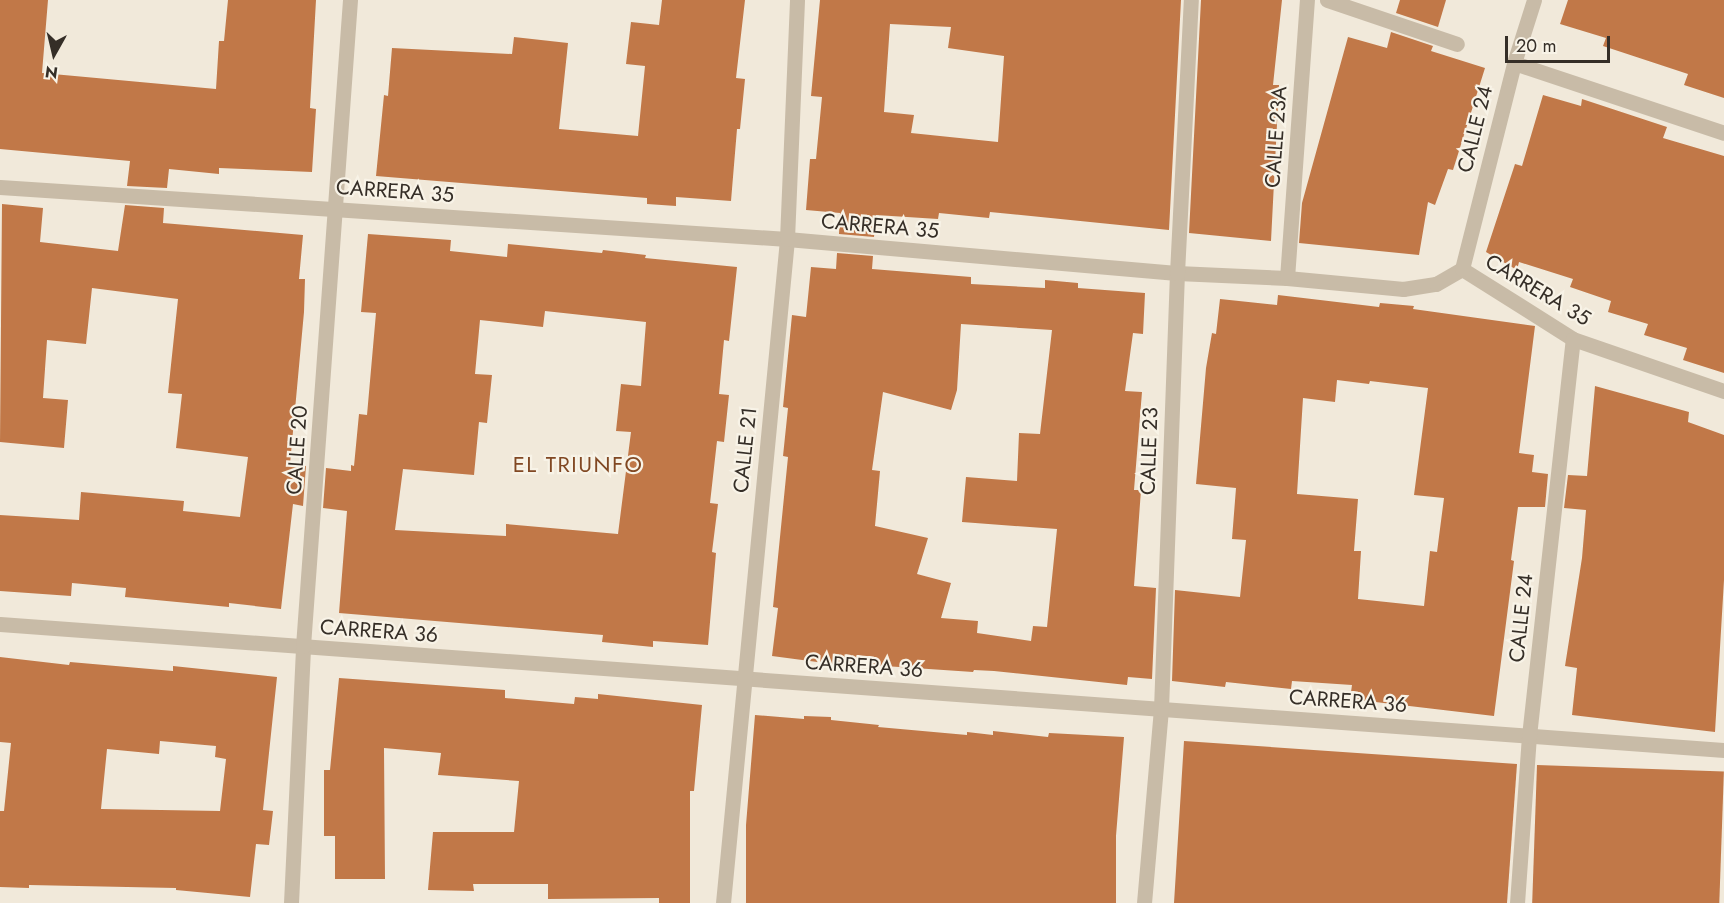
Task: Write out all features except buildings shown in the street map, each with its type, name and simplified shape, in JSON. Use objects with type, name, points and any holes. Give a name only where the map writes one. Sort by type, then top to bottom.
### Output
[{"type":"street","name":"CALLE 20","points":[[291,903],[303,646],[350,0]]},
{"type":"street","name":"CALLE 21","points":[[723,903],[787,239],[797,0]]},
{"type":"street","name":"CALLE 23","points":[[1144,903],[1161,709],[1177,273],[1191,0]]},
{"type":"street","name":"CALLE 23A","points":[[1287,278],[1307,0]]},
{"type":"street","points":[[1327,0],[1457,44]]},
{"type":"street","name":"CALLE 24","points":[[1462,269],[1514,63],[1534,0]]},
{"type":"street","points":[[1514,63],[1724,133]]},
{"type":"street","name":"CARRERA 35","points":[[0,187],[787,239],[1177,273],[1287,278],[1403,289],[1436,284],[1462,269],[1573,339],[1724,391]]},
{"type":"street","name":"CALLE 24","points":[[1517,903],[1528,736],[1573,339]]},
{"type":"street","name":"CARRERA 36","points":[[0,624],[1724,750]]},
{"type":"district","name":"EL TRIUNFO","points":[[578,465]]}]
